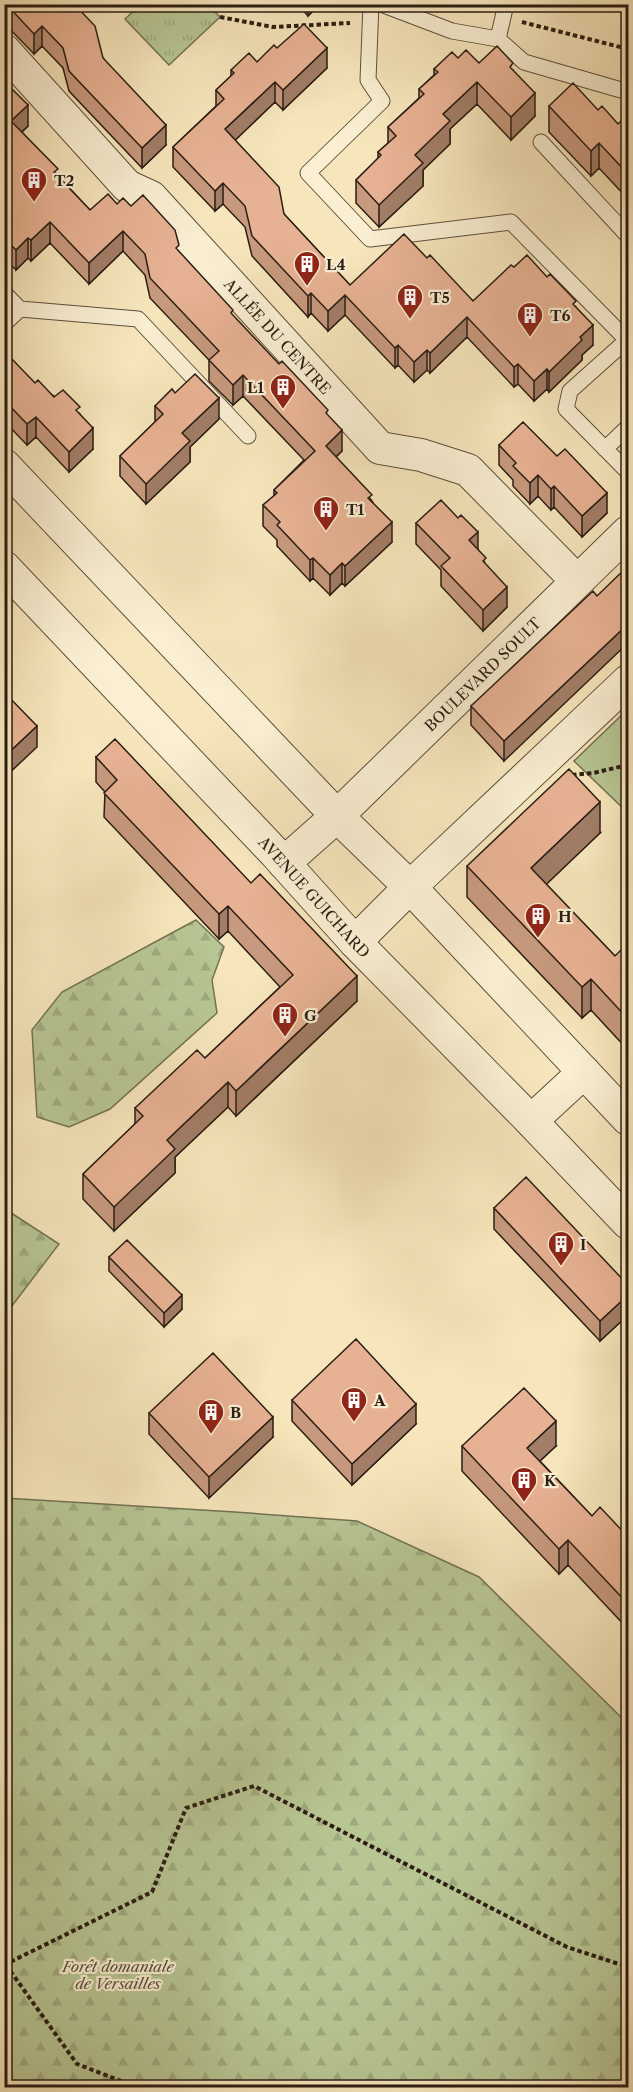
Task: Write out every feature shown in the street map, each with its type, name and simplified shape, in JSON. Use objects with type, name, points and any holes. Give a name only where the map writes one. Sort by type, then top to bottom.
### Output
[{"type":"street","name":"ALLÉE DU CENTRE","points":[[4,50],[127,186],[151,197],[380,448],[421,455],[468,470],[577,581]]},
{"type":"street","points":[[4,465],[337,816],[410,887],[628,1119]]},
{"type":"street","name":"BOULEVARD SOULT","points":[[284,863],[337,816],[628,532]]},
{"type":"street","name":"AVENUE GUICHARD","points":[[4,567],[284,863],[355,942],[531,1120],[628,1223]]},
{"type":"street","points":[[355,942],[628,681]]},
{"type":"street","points":[[531,1120],[584,1072]]},
{"type":"lane","points":[[370,4],[368,80],[382,101],[308,172],[370,239],[511,222],[628,339],[570,391],[566,409],[628,472]]},
{"type":"lane","points":[[381,4],[452,31],[498,39],[524,62],[628,92]]},
{"type":"lane","points":[[498,39],[504,11]]},
{"type":"lane","points":[[541,142],[628,236]]},
{"type":"lane","points":[[4,293],[20,309],[138,319],[248,436]]},
{"type":"lane","points":[[4,324],[20,309]]},
{"type":"lane","points":[[605,449],[628,427]]},
{"type":"path","points":[[468,4],[504,11],[628,49]]},
{"type":"path","points":[[220,17],[273,27],[369,22]]},
{"type":"path","points":[[532,772],[572,775],[628,765]]},
{"type":"path","points":[[139,2088],[78,2064],[5,1965],[152,1892],[186,1808],[254,1786],[567,1947],[628,1966]]},
{"type":"green space","points":[[140,5],[208,5],[220,17],[169,65],[125,19]]},
{"type":"green space","points":[[628,709],[628,813],[574,761]]},
{"type":"green space","points":[[196,920],[224,947],[212,980],[217,1013],[110,1109],[69,1127],[37,1117],[32,1030],[62,992]]},
{"type":"green space","points":[[5,1209],[59,1244],[5,1315]]},
{"type":"green space","name":"Forêt domaniale de Versailles","points":[[4,1498],[357,1521],[479,1577],[628,1724],[628,2087],[5,2087]]},
{"type":"building","points":[[6,4],[74,4],[95,26],[103,58],[166,125],[142,148],[69,71],[63,48],[42,26],[34,34]]},
{"type":"building","points":[[304,24],[327,48],[283,90],[275,82],[225,129],[279,187],[284,214],[350,285],[404,234],[427,258],[430,255],[473,301],[511,265],[514,267],[527,255],[547,277],[550,274],[576,301],[573,304],[593,325],[580,337],[582,340],[549,372],[547,369],[534,381],[518,364],[514,367],[467,317],[430,353],[427,350],[414,362],[398,345],[395,348],[345,295],[328,311],[311,293],[308,296],[252,236],[245,206],[223,183],[215,191],[173,147],[224,99],[216,90],[234,73],[231,70],[249,53],[257,62],[274,45],[277,48]]},
{"type":"building","points":[[497,46],[513,63],[510,67],[535,93],[511,117],[477,82],[443,114],[450,121],[415,155],[423,163],[379,205],[356,180],[381,155],[378,152],[396,136],[388,127],[424,94],[419,89],[438,72],[434,69],[452,52],[458,58],[466,50],[479,63]]},
{"type":"building","points":[[4,81],[28,105],[11,121],[58,169],[54,172],[90,210],[108,194],[117,204],[123,198],[131,206],[143,195],[175,230],[179,245],[176,248],[233,310],[231,313],[279,364],[282,361],[328,410],[326,413],[342,430],[326,446],[372,495],[368,498],[392,522],[345,566],[342,563],[330,575],[313,558],[310,560],[277,525],[280,522],[263,505],[277,493],[274,490],[315,451],[243,375],[233,385],[209,360],[219,351],[150,278],[145,254],[123,231],[89,263],[50,222],[31,240],[28,238],[16,250],[4,238]]},
{"type":"building","points":[[573,83],[598,110],[602,106],[618,124],[626,116],[628,118],[628,174],[599,143],[591,151],[549,106]]},
{"type":"building","points":[[10,357],[35,383],[38,380],[54,397],[63,390],[80,407],[76,410],[93,428],[69,452],[36,417],[27,424],[4,400],[4,362]]},
{"type":"building","points":[[195,374],[219,398],[182,433],[190,441],[146,484],[120,456],[163,414],[155,406],[172,389],[175,393]]},
{"type":"building","points":[[523,422],[557,456],[565,449],[607,493],[582,516],[554,486],[551,489],[538,475],[530,483],[513,466],[516,463],[499,445]]},
{"type":"building","points":[[441,500],[458,518],[461,515],[478,532],[469,540],[486,558],[483,561],[507,587],[483,610],[441,566],[450,558],[416,523]]},
{"type":"building","points":[[628,566],[628,624],[504,741],[471,706],[593,591],[597,596]]},
{"type":"building","points":[[4,692],[37,726],[4,757]]},
{"type":"building","points":[[115,739],[251,883],[260,874],[357,976],[236,1091],[228,1082],[167,1140],[175,1149],[114,1207],[83,1174],[143,1116],[135,1108],[197,1050],[205,1058],[293,975],[228,906],[219,914],[104,793],[117,780],[96,757]]},
{"type":"building","points":[[569,769],[600,802],[531,868],[615,956],[623,948],[628,953],[628,1019],[591,979],[582,987],[467,866]]},
{"type":"building","name":"I","points":[[526,1177],[628,1285],[628,1295],[600,1321],[494,1208]]},
{"type":"building","points":[[127,1240],[182,1295],[164,1313],[109,1257]]},
{"type":"building","name":"A","points":[[356,1339],[416,1404],[352,1464],[292,1400]]},
{"type":"building","name":"B","points":[[213,1353],[273,1417],[209,1477],[149,1413]]},
{"type":"building","name":"K","points":[[524,1388],[556,1421],[527,1448],[592,1516],[600,1507],[628,1537],[628,1604],[568,1540],[559,1549],[462,1446]]},
{"type":"place","name":"T2","points":[[34,203]]},
{"type":"place","name":"L4","points":[[307,287]]},
{"type":"place","name":"T5","points":[[410,320]]},
{"type":"place","name":"T6","points":[[530,338]]},
{"type":"place","name":"L1","points":[[283,410]]},
{"type":"place","name":"T1","points":[[326,532]]},
{"type":"place","name":"H","points":[[538,939]]},
{"type":"place","name":"G","points":[[285,1038]]},
{"type":"place","name":"I","points":[[561,1267]]},
{"type":"place","name":"A","points":[[354,1423]]},
{"type":"place","name":"B","points":[[211,1435]]},
{"type":"place","name":"K","points":[[524,1503]]}]
